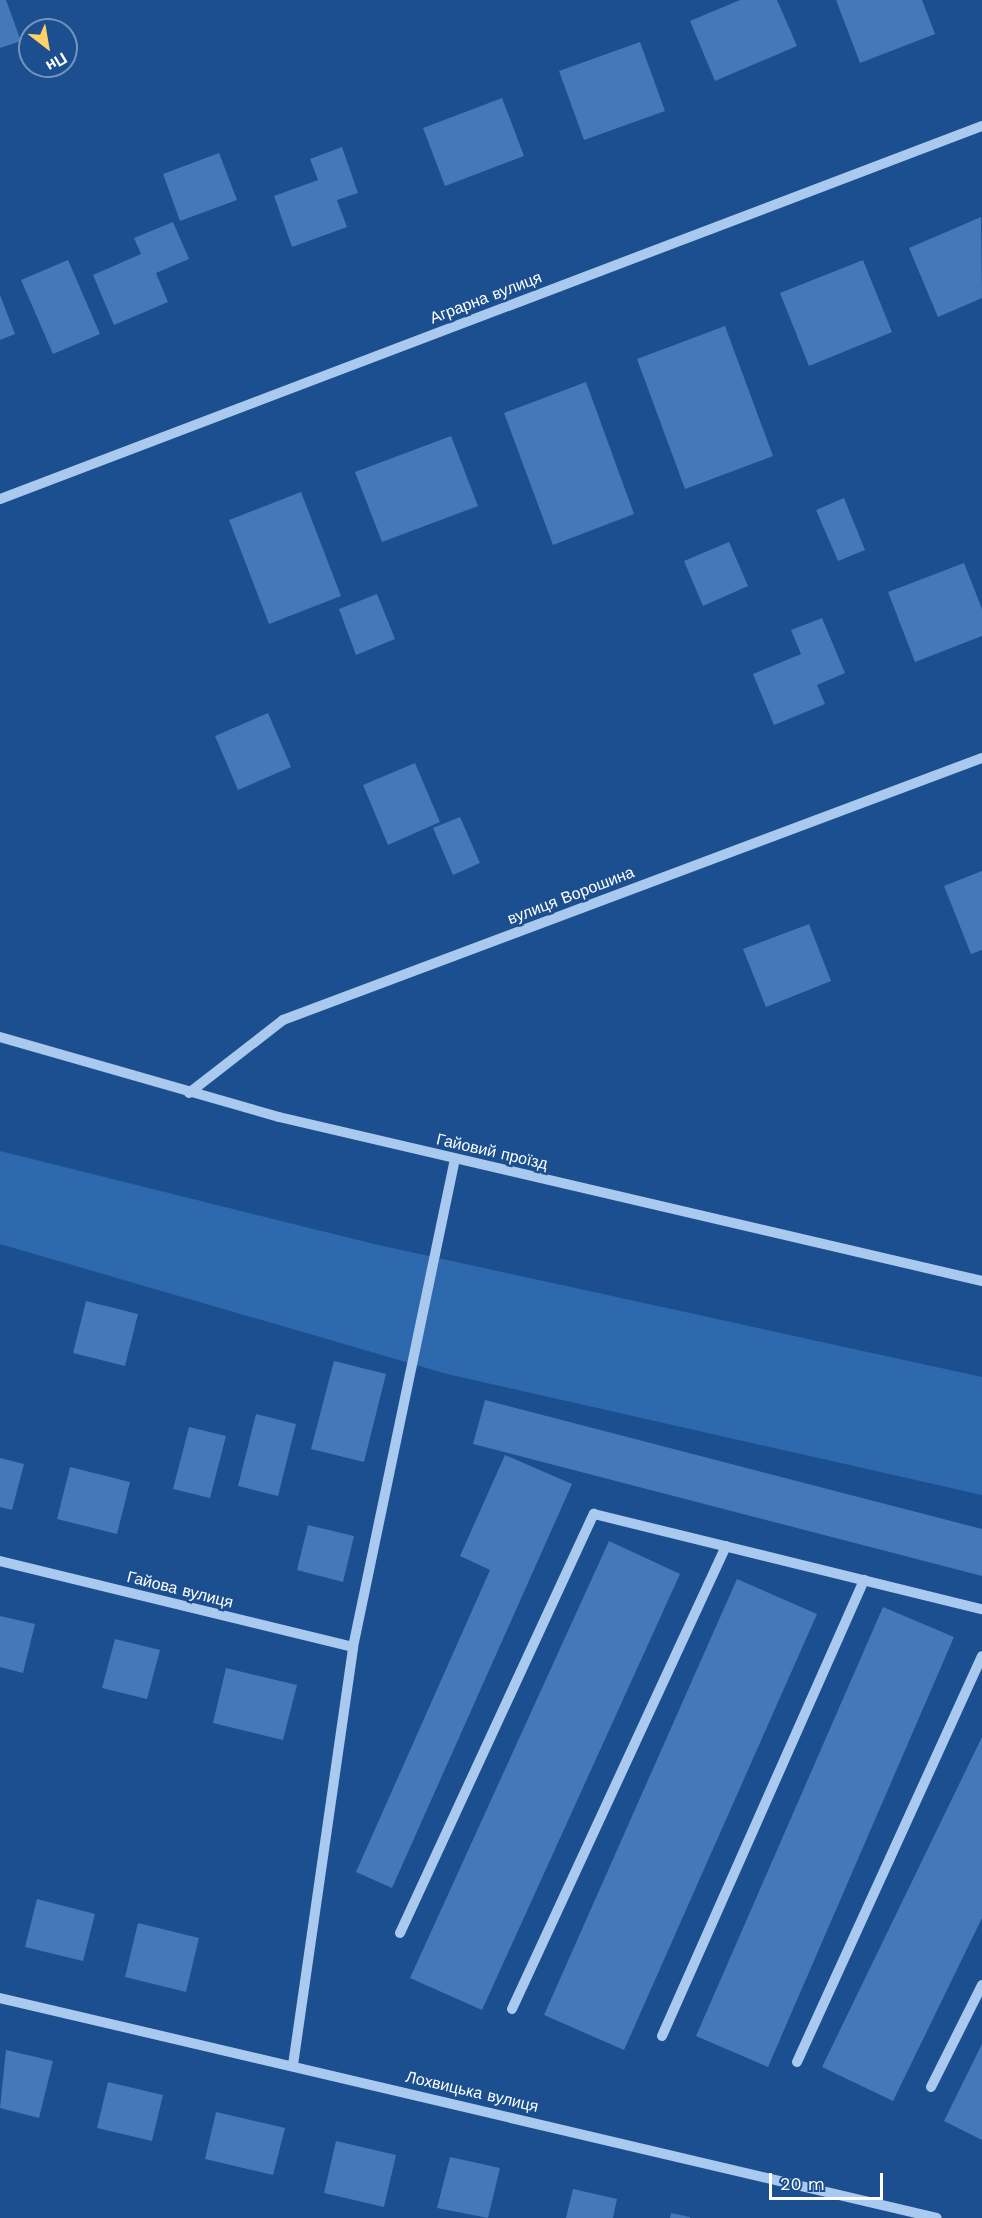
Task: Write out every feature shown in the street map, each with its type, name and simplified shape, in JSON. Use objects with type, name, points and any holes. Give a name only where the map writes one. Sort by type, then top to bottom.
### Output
[{"type":"street","name":"Аграрна вулиця","points":[[0,499],[982,126]]},
{"type":"street","name":"вулиця Ворошина","points":[[189,1093],[283,1020],[982,758]]},
{"type":"street","name":"Гайовий проїзд","points":[[0,1037],[189,1093],[454,1159],[982,1281]]},
{"type":"street","points":[[293,2065],[353,1647],[454,1159]]},
{"type":"street","points":[[400,1934],[594,1514],[982,1609]]},
{"type":"street","points":[[512,2009],[726,1546]]},
{"type":"street","name":"Гайова вулиця","points":[[0,1561],[353,1647]]},
{"type":"street","points":[[662,2037],[864,1580]]},
{"type":"street","points":[[797,2062],[982,1656]]},
{"type":"street","points":[[931,2087],[982,1985]]},
{"type":"street","name":"Лохвицька вулиця","points":[[0,1998],[937,2218]]},
{"type":"shaded area","points":[[0,1151],[374,1244],[982,1377],[982,1495],[447,1374],[0,1244]]},
{"type":"building","points":[[0,0],[6,0],[18,33],[18,42],[0,48]]},
{"type":"building","points":[[740,0],[777,0],[797,46],[715,81],[690,21]]},
{"type":"building","points":[[836,0],[922,0],[935,34],[860,63]]},
{"type":"building","points":[[640,42],[665,111],[584,140],[559,71]]},
{"type":"building","points":[[502,98],[524,156],[445,186],[423,128]]},
{"type":"building","points":[[342,147],[358,193],[337,200],[347,227],[292,247],[274,196],[318,180],[310,159]]},
{"type":"building","points":[[219,153],[237,200],[180,221],[163,174]]},
{"type":"building","points":[[981,217],[982,298],[938,317],[909,248]]},
{"type":"building","points":[[173,222],[189,259],[156,273],[168,302],[114,325],[93,275],[141,254],[134,238]]},
{"type":"building","points":[[68,260],[100,334],[53,354],[21,280]]},
{"type":"building","points":[[863,260],[892,332],[809,366],[780,293]]},
{"type":"building","points":[[0,295],[15,334],[0,340]]},
{"type":"building","points":[[725,326],[773,456],[685,489],[637,359]]},
{"type":"building","points":[[586,382],[634,514],[553,545],[504,413]]},
{"type":"building","points":[[451,436],[478,506],[382,542],[355,472]]},
{"type":"building","points":[[301,492],[341,596],[269,624],[229,520]]},
{"type":"building","points":[[844,498],[865,550],[838,561],[816,510]]},
{"type":"building","points":[[729,542],[748,586],[703,606],[684,561]]},
{"type":"building","points":[[964,563],[982,609],[982,636],[915,662],[888,592]]},
{"type":"building","points":[[377,594],[395,639],[356,655],[339,609]]},
{"type":"building","points":[[822,618],[845,673],[817,685],[825,704],[774,725],[753,674],[801,654],[791,630]]},
{"type":"building","points":[[268,713],[291,767],[238,790],[215,736]]},
{"type":"building","points":[[415,763],[440,822],[388,845],[363,785]]},
{"type":"building","points":[[460,817],[480,863],[453,875],[433,828]]},
{"type":"building","points":[[982,871],[982,950],[971,954],[944,886]]},
{"type":"building","points":[[809,924],[831,981],[766,1007],[743,949]]},
{"type":"building","points":[[86,1301],[138,1314],[125,1366],[73,1353]]},
{"type":"building","points":[[334,1361],[386,1374],[364,1462],[311,1449]]},
{"type":"building","points":[[485,1400],[982,1529],[982,1576],[473,1444]]},
{"type":"building","points":[[256,1414],[296,1424],[278,1496],[238,1486]]},
{"type":"building","points":[[189,1427],[226,1436],[210,1498],[173,1489]]},
{"type":"building","points":[[505,1455],[572,1484],[392,1888],[356,1872],[490,1570],[460,1556]]},
{"type":"building","points":[[0,1458],[24,1464],[12,1510],[0,1507]]},
{"type":"building","points":[[70,1467],[130,1482],[117,1534],[57,1519]]},
{"type":"building","points":[[308,1525],[354,1536],[343,1582],[297,1570]]},
{"type":"building","points":[[609,1541],[680,1574],[482,2010],[410,1978]]},
{"type":"building","points":[[737,1579],[817,1614],[624,2050],[544,2015]]},
{"type":"building","points":[[883,1607],[954,1637],[768,2067],[696,2036]]},
{"type":"building","points":[[0,1616],[35,1624],[23,1673],[0,1667]]},
{"type":"building","points":[[115,1639],[160,1650],[147,1699],[102,1688]]},
{"type":"building","points":[[226,1668],[297,1685],[283,1740],[213,1723]]},
{"type":"building","points":[[982,1737],[982,1918],[893,2101],[822,2067]]},
{"type":"building","points":[[37,1899],[95,1914],[83,1961],[25,1947]]},
{"type":"building","points":[[138,1923],[199,1938],[186,1992],[125,1977]]},
{"type":"building","points":[[982,2044],[982,2140],[944,2121]]},
{"type":"building","points":[[6,2050],[53,2061],[39,2118],[0,2108]]},
{"type":"building","points":[[108,2082],[163,2095],[152,2141],[97,2128]]},
{"type":"building","points":[[216,2112],[285,2128],[273,2175],[205,2159]]},
{"type":"building","points":[[336,2141],[396,2155],[384,2207],[324,2193]]},
{"type":"building","points":[[450,2157],[500,2168],[488,2218],[437,2208]]},
{"type":"building","points":[[573,2189],[617,2199],[613,2218],[566,2218]]},
{"type":"building","points":[[671,2213],[690,2217],[690,2218],[670,2218]]}]
